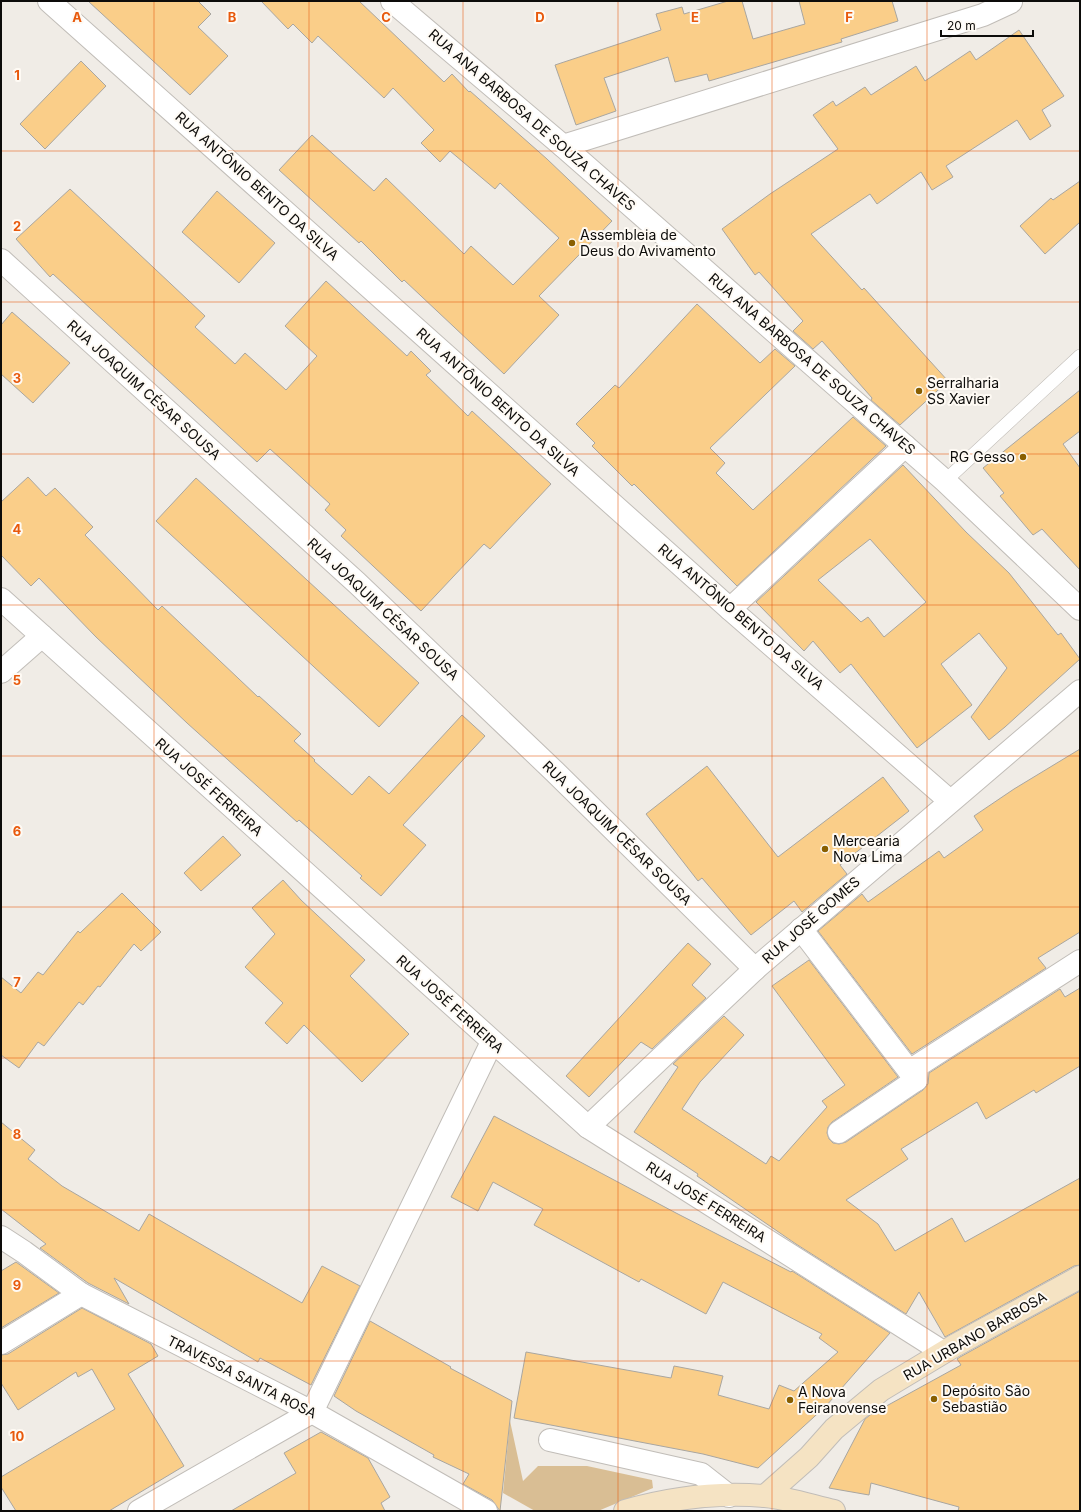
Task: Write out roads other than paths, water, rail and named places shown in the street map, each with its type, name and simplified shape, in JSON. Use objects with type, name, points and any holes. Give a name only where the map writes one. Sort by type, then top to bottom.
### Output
[{"type":"street","name":"RUA ANTÔNIO BENTO DA SILVA","points":[[49,1],[730,609],[950,801]]},
{"type":"street","name":"RUA ANA BARBOSA DE SOUZA CHAVES","points":[[392,1],[563,146],[945,481],[1080,609]]},
{"type":"street","points":[[563,146],[983,15],[1011,2]]},
{"type":"street","name":"RUA JOAQUIM CÉSAR SOUSA","points":[[1,260],[357,583],[555,772],[755,968]]},
{"type":"street","points":[[730,609],[905,446]]},
{"type":"street","name":"RUA JOSÉ FERREIRA","points":[[1,599],[588,1127],[943,1352]]},
{"type":"street","points":[[1,672],[42,636]]},
{"type":"street","name":"RUA JOSÉ GOMES","points":[[588,1127],[755,968],[1080,691]]},
{"type":"street","points":[[801,929],[916,1080]]},
{"type":"street","points":[[916,1080],[917,1066],[1080,961]]},
{"type":"street","points":[[139,1511],[312,1412],[492,1042]]},
{"type":"street","points":[[840,1132],[916,1080]]},
{"type":"street","name":"TRAVESSA SANTA ROSA","points":[[1,1237],[81,1294],[312,1412],[486,1511]]},
{"type":"street","name":"RUA URBANO BARBOSA","points":[[766,1496],[809,1457],[834,1429],[881,1390],[943,1352],[1080,1277]]},
{"type":"street","points":[[1,1343],[81,1294]]},
{"type":"street","points":[[550,1440],[701,1474],[729,1496]]},
{"type":"street","points":[[625,1511],[687,1497],[766,1496],[834,1511]]},
{"type":"lane","points":[[945,481],[1080,356]]},
{"type":"place","name":"Assembleia de Deus do Avivamento","points":[[572,243]]},
{"type":"place","name":"Serralharia SS Xavier","points":[[919,391]]},
{"type":"place","name":"RG Gesso","points":[[1023,457]]},
{"type":"place","name":"Mercearia Nova Lima","points":[[825,849]]},
{"type":"place","name":"Depósito São Sebastião","points":[[934,1399]]},
{"type":"place","name":"A Nova Feiranovense","points":[[790,1400]]}]
